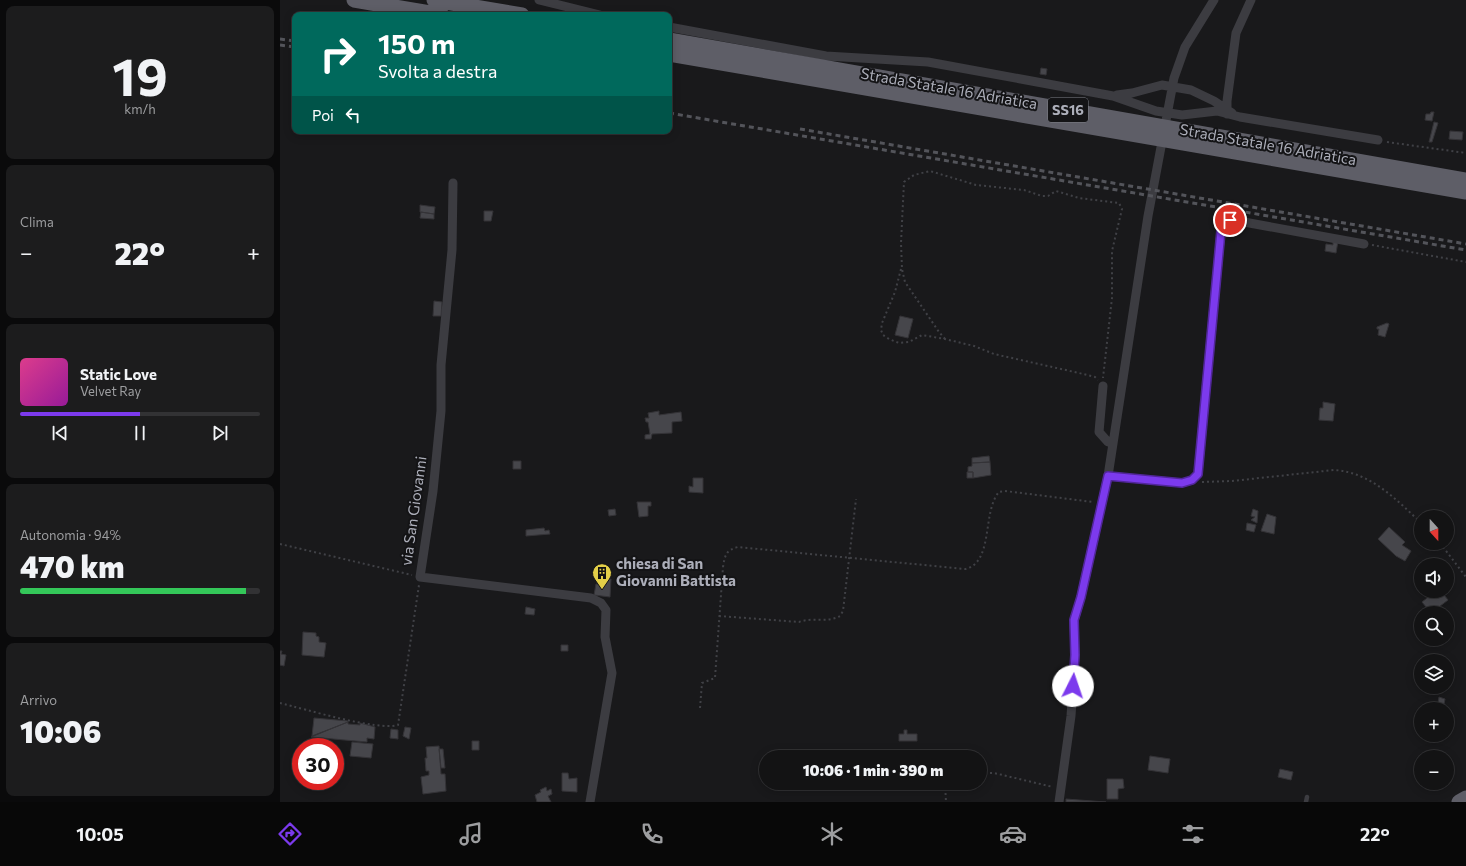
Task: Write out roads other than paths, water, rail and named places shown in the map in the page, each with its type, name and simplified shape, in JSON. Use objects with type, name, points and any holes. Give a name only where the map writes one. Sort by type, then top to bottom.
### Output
[{"type":"highway","points":[[354,0],[424,12]]},
{"type":"highway","points":[[434,0],[504,12]]},
{"type":"highway","points":[[475,0],[516,12]]},
{"type":"highway","name":"Strada Statale 16 Adriatica","points":[[672,41],[1466,180]]},
{"type":"highway","name":"Strada Statale 16 Adriatica","points":[[672,55],[1466,192]]},
{"type":"highway","points":[[1459,802],[1466,798]]},
{"type":"street","points":[[538,0],[588,12]]},
{"type":"street","points":[[1059,802],[1071,716],[1075,655],[1074,620],[1081,597],[1108,476],[1148,216],[1174,78],[1185,47],[1214,0]]},
{"type":"street","points":[[1227,112],[1236,33],[1251,0]]},
{"type":"street","points":[[672,28],[826,56],[928,62],[1113,96],[1156,111],[1182,115],[1227,112]]},
{"type":"street","points":[[1113,96],[1132,93],[1162,85],[1191,90],[1214,101],[1227,112],[1240,117],[1378,140]]},
{"type":"street","name":"via San Giovanni","points":[[453,183],[452,250],[441,365],[441,411],[433,491],[420,577],[591,598],[601,603],[606,610],[605,637],[612,673],[590,802]]},
{"type":"street","points":[[1108,476],[1131,480],[1185,482],[1192,480],[1198,474],[1222,226],[1230,220],[1234,220],[1364,244]]},
{"type":"street","points":[[1103,386],[1099,432],[1108,442],[1113,442]]},
{"type":"railway","points":[[280,39],[292,41]]},
{"type":"railway","points":[[280,45],[292,47]]},
{"type":"railway","points":[[672,114],[1466,250]]},
{"type":"railway","points":[[800,129],[1466,244]]},
{"type":"place","name":"chiesa di San Giovanni Battista","points":[[602,590]]}]
